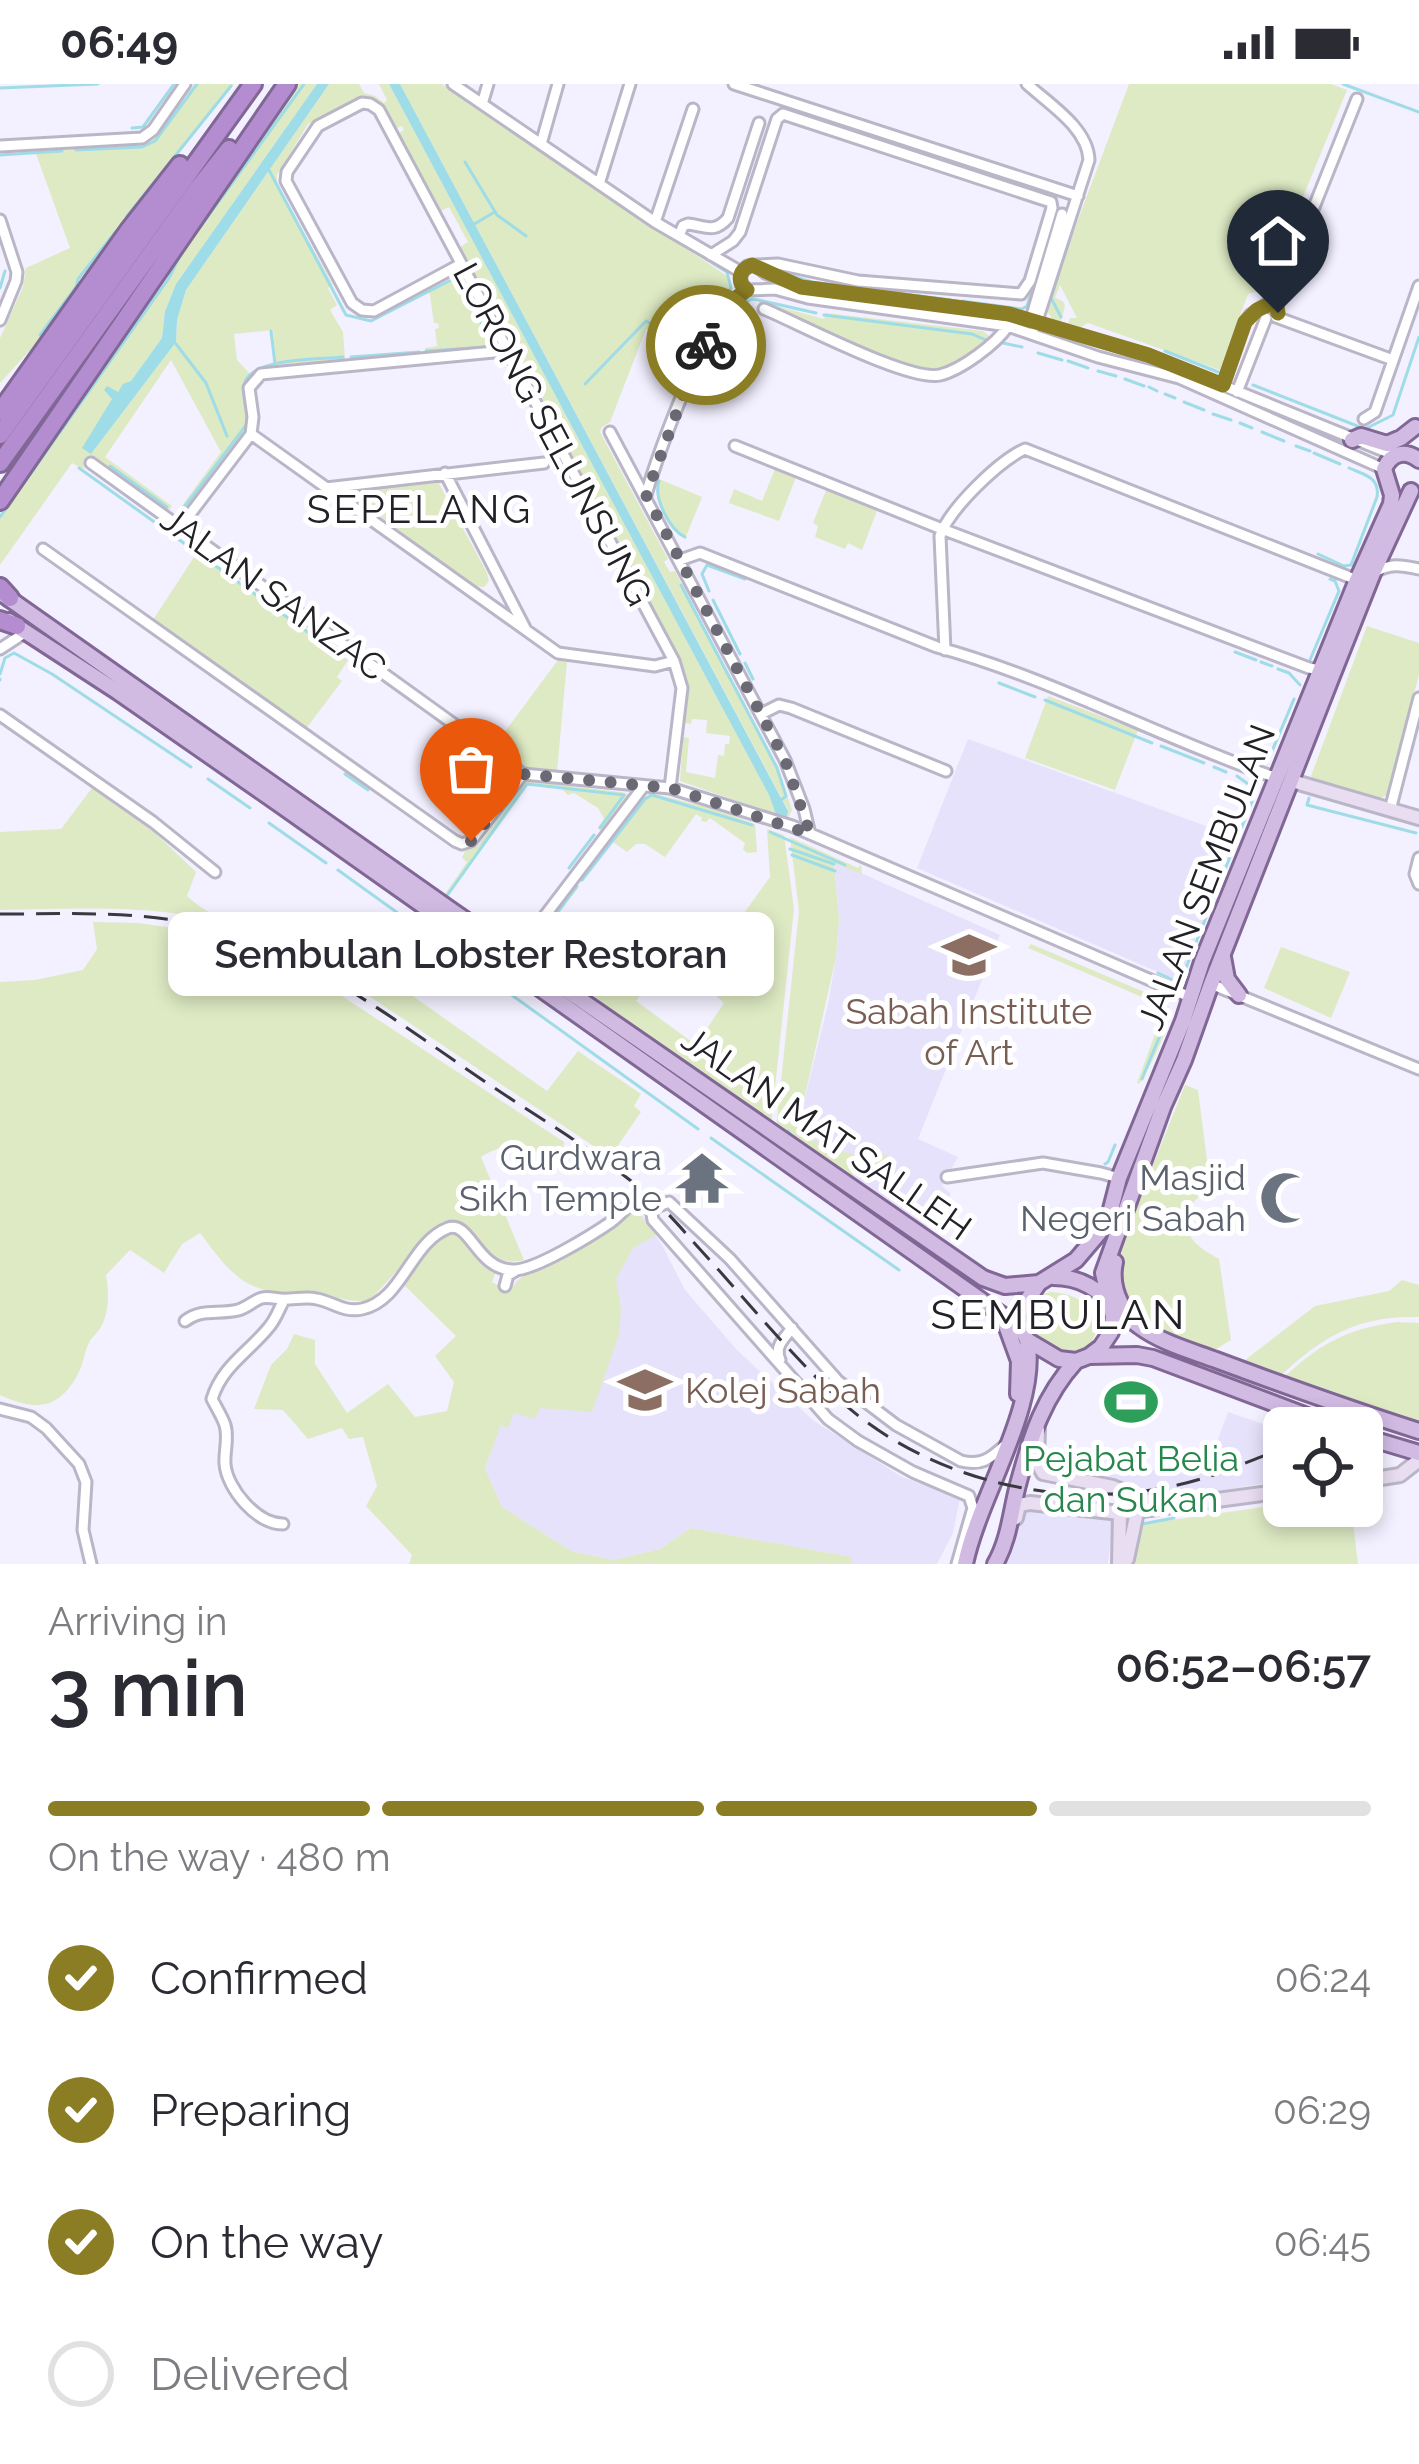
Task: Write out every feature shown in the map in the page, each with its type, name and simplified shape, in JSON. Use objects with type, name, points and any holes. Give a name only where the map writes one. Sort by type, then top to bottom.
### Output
[{"type":"highway","points":[[0,412],[129,230],[242,84]]},
{"type":"highway","points":[[0,464],[253,84]]},
{"type":"highway","points":[[0,435],[191,183],[285,84]]},
{"type":"highway","points":[[0,501],[285,84]]},
{"type":"highway","points":[[0,391],[30,368]]},
{"type":"main road","points":[[1352,440],[1361,436],[1387,444],[1417,422]]},
{"type":"main road","points":[[1416,489],[1396,491],[1386,475],[1417,422]]},
{"type":"main road","points":[[1396,455],[1408,453],[1419,460]]},
{"type":"main road","name":"JALAN SEMBULAN","points":[[1110,1303],[1103,1273],[1236,922],[1320,670],[1391,504],[1386,475]]},
{"type":"main road","name":"JALAN SEMBULAN","points":[[1044,1280],[1076,1259],[1110,1213],[1202,962],[1372,573],[1416,489]]},
{"type":"main road","name":"JALAN MAT SALLEH","points":[[3,592],[515,955],[983,1278],[1005,1286],[1044,1280]]},
{"type":"main road","name":"JALAN MAT SALLEH","points":[[11,623],[279,803],[1002,1315],[1025,1336]]},
{"type":"main road","points":[[1214,934],[1236,922]]},
{"type":"main road","points":[[1223,952],[1227,979],[1239,995]]},
{"type":"main road","points":[[1183,1021],[1199,992],[1211,984],[1202,962]]},
{"type":"main road","points":[[1119,1178],[1127,1191],[1112,1274],[1123,1308],[1138,1326]]},
{"type":"main road","points":[[963,1564],[992,1497],[1029,1381],[1031,1357],[1019,1312],[1044,1280],[1070,1278],[1094,1286],[1162,1341],[1419,1431]]},
{"type":"main road","points":[[994,1564],[1050,1393],[1111,1332],[1110,1303]]},
{"type":"main road","points":[[1002,1315],[1019,1361],[1014,1423]]},
{"type":"main road","points":[[1025,1336],[1066,1361],[1153,1358],[1283,1407]]},
{"type":"main road","points":[[1383,1443],[1419,1456]]},
{"type":"main road","points":[[994,1564],[1004,1549],[1017,1486]]},
{"type":"street","points":[[0,146],[148,136],[185,84]]},
{"type":"street","points":[[453,84],[655,222],[741,272]]},
{"type":"street","points":[[482,104],[488,84]]},
{"type":"street","points":[[541,144],[558,84]]},
{"type":"street","points":[[599,184],[630,84]]},
{"type":"street","points":[[734,84],[1068,202]]},
{"type":"street","points":[[1027,84],[1084,138],[1089,150],[1089,160],[1068,202],[1032,334]]},
{"type":"street","points":[[1228,399],[1238,391],[1357,99]]},
{"type":"street","name":"LORONG SELUNSUNG","points":[[461,264],[374,311],[352,303],[286,181],[287,172],[318,126],[362,103],[379,110],[674,662],[682,688],[670,788]]},
{"type":"street","points":[[655,222],[693,109]]},
{"type":"street","points":[[711,255],[740,232],[777,118],[783,113],[1051,202],[1030,281],[1021,294],[858,281],[778,264],[760,269]]},
{"type":"street","points":[[679,236],[688,224],[715,228],[728,218],[759,123]]},
{"type":"street","points":[[1063,228],[1068,202]]},
{"type":"street","points":[[0,220],[16,265],[16,280],[0,320]]},
{"type":"street","points":[[1179,378],[1008,326],[808,298],[776,289],[753,291],[741,284],[741,272],[747,266],[801,287],[1009,314],[1148,355],[1396,455]]},
{"type":"street","points":[[646,495],[695,366],[736,298],[766,281],[760,269]]},
{"type":"street","points":[[1364,418],[1375,412],[1419,286]]},
{"type":"street","points":[[945,289],[966,308]]},
{"type":"street","points":[[764,309],[922,374],[940,375],[980,355],[1008,326]]},
{"type":"street","points":[[1228,399],[1223,385],[1245,322],[1270,311],[1393,359]]},
{"type":"street","points":[[181,526],[251,434],[249,388],[261,374],[494,352],[506,347]]},
{"type":"street","points":[[1148,355],[1153,368],[1386,475]]},
{"type":"street","points":[[610,432],[785,760],[810,834]]},
{"type":"street","points":[[251,434],[557,653],[655,666],[674,662]]},
{"type":"street","points":[[735,446],[1320,670]]},
{"type":"street","points":[[945,650],[942,529],[955,508],[1011,456],[1025,449],[1357,580]]},
{"type":"street","name":"JALAN SANZAC","points":[[91,463],[523,774],[670,788],[810,834],[1190,997]]},
{"type":"street","points":[[326,488],[544,463]]},
{"type":"street","points":[[445,473],[526,630]]},
{"type":"street","points":[[1387,542],[1388,553],[1398,564]]},
{"type":"street","points":[[43,549],[455,841],[471,841],[523,774]]},
{"type":"street","points":[[680,560],[700,553],[1180,741],[1281,778],[1419,818]]},
{"type":"street","points":[[1372,573],[1398,564],[1419,569]]},
{"type":"street","points":[[476,594],[494,586],[497,574]]},
{"type":"street","points":[[0,649],[11,623]]},
{"type":"street","points":[[1390,810],[1419,698]]},
{"type":"street","points":[[761,714],[779,705],[791,708],[946,771]]},
{"type":"street","points":[[0,715],[153,822],[215,872]]},
{"type":"street","points":[[515,955],[643,787]]},
{"type":"street","points":[[1419,858],[1415,874],[1419,884]]},
{"type":"street","points":[[1211,984],[1419,1069]]},
{"type":"street","points":[[947,1177],[1043,1163],[1119,1178]]},
{"type":"street","points":[[185,1321],[194,1314],[238,1310],[262,1298],[318,1299],[344,1309],[366,1308],[384,1298],[425,1248],[449,1228],[465,1232],[477,1251],[497,1268],[533,1267],[611,1222],[632,1204],[651,1208],[669,1202],[730,1259],[838,1381],[862,1401],[961,1461],[982,1463],[1008,1442]]},
{"type":"street","points":[[651,1208],[653,1220],[828,1419],[858,1442],[969,1496],[973,1508],[963,1564]]},
{"type":"street","points":[[505,1286],[514,1270]]},
{"type":"street","points":[[283,1524],[273,1525],[252,1509],[232,1484],[225,1471],[224,1420],[212,1399],[227,1369],[266,1331],[284,1300]]},
{"type":"street","points":[[782,1365],[778,1345],[792,1328]]},
{"type":"street","points":[[0,1408],[31,1417],[79,1464],[86,1482],[82,1517],[91,1564]]},
{"type":"street","points":[[1036,1427],[1040,1433],[1036,1462],[1043,1473],[1119,1490],[1164,1507]]},
{"type":"street","points":[[1383,1478],[1400,1475],[1419,1456]]},
{"type":"street","points":[[1119,1490],[1137,1512]]},
{"type":"street","points":[[1004,1549],[1019,1505],[1120,1513],[1263,1494]]},
{"type":"street","points":[[1121,1564],[1127,1559],[1137,1512]]},
{"type":"street","points":[[1120,1513],[1121,1564]]},
{"type":"shaded area","points":[[968,739],[1236,837],[1179,981],[917,868]]},
{"type":"shaded area","points":[[834,861],[1000,935],[918,1139],[958,1157],[942,1186],[951,1194],[924,1231],[794,1142],[836,957],[839,920]]},
{"type":"shaded area","name":"Kolej Sabah","points":[[639,1210],[685,1290],[737,1350],[814,1421],[902,1477],[960,1498],[953,1533],[937,1564],[852,1564],[850,1557],[691,1528],[660,1549],[614,1560],[571,1551],[502,1507],[485,1468],[501,1425],[521,1341],[515,1282],[613,1226],[629,1211]]},
{"type":"shaded area","points":[[1228,1412],[1263,1424],[1263,1483],[1169,1499],[1150,1497],[1102,1476],[1209,1464]]},
{"type":"shaded area","points":[[1017,1509],[1113,1518],[1108,1564],[999,1564]]},
{"type":"green space","points":[[194,84],[234,84],[0,383],[0,338],[23,287],[26,268],[70,248],[35,151],[149,142]]},
{"type":"green space","points":[[293,84],[317,84],[176,284],[165,310],[162,338],[111,403],[91,454],[176,342],[186,290],[329,84],[359,84],[364,93],[384,103],[387,100],[379,84],[389,84],[776,815],[680,781],[683,737],[689,738],[686,772],[715,778],[718,755],[724,756],[730,736],[706,733],[707,720],[685,723],[688,682],[682,663],[460,247],[468,242],[449,207],[441,211],[399,133],[402,126],[397,128],[375,99],[359,98],[308,124],[277,175],[277,183],[333,285],[328,288],[337,305],[330,310],[343,332],[345,359],[276,365],[273,330],[234,334],[237,360],[251,375],[246,433],[180,517],[178,511],[221,452],[171,360],[105,457],[172,506],[167,514],[89,459],[83,469],[72,463],[0,565],[0,514],[146,312],[181,251],[241,168]]},
{"type":"green space","points":[[400,84],[442,84],[727,276],[730,288],[692,352],[646,329],[610,422],[600,432],[668,559],[664,562],[670,572],[675,571],[778,767],[792,810],[788,818],[788,810]]},
{"type":"green space","points":[[1129,84],[1331,84],[1347,90],[1265,289],[1248,294],[1220,370],[1088,323],[1081,327],[1068,324],[1070,318],[1077,318],[1060,285],[1055,298],[1065,306],[1061,322],[1047,311],[1068,233],[1073,233]]},
{"type":"green space","points":[[457,277],[493,344],[425,353],[425,348],[437,346],[435,329],[439,328],[434,323],[429,289]]},
{"type":"green space","points":[[769,304],[824,319],[826,313],[983,331],[991,338],[950,367],[921,370],[850,344]]},
{"type":"green space","points":[[775,469],[796,477],[779,521],[729,503],[734,489],[762,501]]},
{"type":"green space","points":[[659,479],[702,497],[685,539],[663,512]]},
{"type":"green space","points":[[437,480],[487,573],[489,581],[484,587],[474,586],[349,493],[351,489]]},
{"type":"green space","points":[[827,488],[878,508],[862,550],[815,537],[818,526],[813,523]]},
{"type":"green space","points":[[196,554],[348,660],[337,677],[342,681],[305,730],[153,620]]},
{"type":"green space","points":[[1367,626],[1419,643],[1419,674],[1389,794],[1380,798],[1311,776]]},
{"type":"green space","points":[[558,660],[567,662],[557,772],[529,770],[495,745]]},
{"type":"green space","points":[[1048,696],[1138,730],[1115,790],[1025,758]]},
{"type":"green space","points":[[526,781],[621,792],[628,797],[602,830],[598,827],[604,819],[598,808],[574,793],[527,785],[445,894],[467,862],[462,858],[465,851],[478,846]]},
{"type":"green space","points":[[92,788],[154,832],[196,872],[187,896],[227,920],[255,918],[314,960],[245,930],[185,915],[124,909],[0,910],[0,832],[61,829]]},
{"type":"green space","points":[[651,793],[755,824],[757,852],[747,853],[745,843],[710,818],[701,821],[696,814],[665,857],[645,844],[636,844],[627,852],[613,842],[579,880],[642,798]]},
{"type":"green space","points":[[767,829],[784,835],[794,909],[771,1125],[528,948],[575,885],[578,888],[543,934],[550,952],[567,961],[578,957],[591,967],[597,960],[642,992],[636,1001],[696,1045],[724,1003],[717,997],[740,963],[756,976],[763,968],[729,934],[770,877]]},
{"type":"green space","points":[[790,837],[858,868],[861,864],[862,874],[834,863],[839,920],[836,957],[802,1109],[812,1114],[804,1137],[877,1163],[885,1154],[889,1160],[881,1176],[876,1173],[879,1168],[854,1156],[848,1164],[856,1172],[850,1180],[776,1128],[799,911]]},
{"type":"green space","points":[[93,922],[209,933],[304,971],[564,1142],[562,1162],[514,1146],[481,1157],[524,1260],[492,1255],[454,1219],[442,1222],[370,1300],[355,1301],[313,1292],[261,1289],[231,1271],[200,1233],[182,1244],[164,1273],[130,1250],[106,1275],[105,1317],[63,1394],[35,1405],[0,1395],[0,982],[83,970],[97,949]]},
{"type":"green space","points":[[1031,944],[1167,1005],[1170,1014],[1164,1034],[1139,1084],[1165,1007],[1028,948]]},
{"type":"green space","points":[[1281,947],[1350,972],[1331,1018],[1264,988]]},
{"type":"green space","points":[[386,977],[547,1091],[578,1051],[641,1094],[634,1106],[641,1112],[610,1157],[360,990]]},
{"type":"green space","points":[[1185,1085],[1198,1090],[1210,1184],[1185,1212],[1186,1221],[1194,1241],[1219,1259],[1231,1340],[1203,1357],[1151,1335],[1119,1302],[1112,1279]]},
{"type":"green space","points":[[634,1208],[656,1235],[633,1248],[616,1279],[619,1335],[592,1412],[540,1408],[535,1419],[514,1413],[508,1428],[501,1425],[485,1468],[502,1507],[571,1551],[614,1560],[660,1549],[691,1528],[851,1557],[852,1564],[409,1564],[412,1555],[366,1506],[377,1486],[363,1437],[349,1439],[342,1428],[308,1439],[283,1410],[254,1409],[271,1365],[294,1334],[315,1340],[315,1364],[347,1413],[388,1384],[415,1417],[447,1411],[454,1382],[435,1356],[456,1336],[401,1282],[427,1250],[450,1231],[463,1234],[474,1253],[496,1271],[492,1282],[508,1291],[524,1275],[613,1226]]},
{"type":"green space","points":[[1402,1280],[1419,1285],[1419,1317],[1376,1320],[1340,1332],[1276,1380],[1240,1364],[1315,1306],[1389,1291]]},
{"type":"green space","points":[[1051,1292],[1081,1301],[1095,1321],[1091,1342],[1067,1357],[1026,1334],[1021,1318],[1036,1296]]},
{"type":"green space","points":[[1419,1323],[1419,1424],[1383,1415],[1383,1407],[1357,1407],[1280,1381],[1333,1341],[1362,1329]]},
{"type":"green space","points":[[1263,1507],[1263,1527],[1354,1527],[1358,1564],[1134,1564],[1144,1524]]},
{"type":"water","points":[[317,84],[329,84],[186,290],[176,342],[91,454],[82,448],[112,399],[104,390],[107,386],[118,392],[131,381],[162,338],[165,311],[176,284]]},
{"type":"water","points":[[389,84],[400,84],[788,811],[787,819],[776,815]]},
{"type":"waterway","points":[[0,88],[98,84]]},
{"type":"waterway","points":[[132,128],[143,127],[174,84]]},
{"type":"waterway","points":[[76,150],[142,147],[155,141],[197,84]]},
{"type":"waterway","points":[[0,517],[304,84]]},
{"type":"waterway","points":[[1343,84],[1419,112]]},
{"type":"waterway","points":[[127,216],[231,86]]},
{"type":"waterway","points":[[0,155],[62,151]]},
{"type":"waterway","points":[[465,162],[497,215],[526,236]]},
{"type":"waterway","points":[[269,170],[346,315],[371,321],[451,280],[460,282],[491,341],[488,347],[426,351]]},
{"type":"waterway","points":[[962,301],[1027,306],[1057,212]]},
{"type":"waterway","points":[[471,226],[493,213]]},
{"type":"waterway","points":[[40,335],[116,231]]},
{"type":"waterway","points":[[666,234],[727,272],[731,288],[716,313]]},
{"type":"waterway","points":[[1061,317],[1051,298],[1071,234]]},
{"type":"waterway","points":[[0,288],[5,271]]},
{"type":"waterway","points":[[782,273],[812,282],[951,300]]},
{"type":"waterway","points":[[742,303],[752,299],[816,313]]},
{"type":"waterway","points":[[824,315],[972,334],[988,341]]},
{"type":"waterway","points":[[585,384],[646,321],[695,349],[711,322]]},
{"type":"waterway","points":[[271,331],[275,364]]},
{"type":"waterway","points":[[1253,385],[1365,429],[1393,415],[1419,337]]},
{"type":"waterway","points":[[1003,343],[1022,347]]},
{"type":"waterway","points":[[176,344],[206,383],[227,436]]},
{"type":"waterway","points":[[1165,351],[1218,372]]},
{"type":"waterway","points":[[351,357],[419,352]]},
{"type":"waterway","points":[[1038,353],[1062,360]]},
{"type":"waterway","points":[[179,514],[247,424],[244,385],[249,376],[271,365],[343,357]]},
{"type":"waterway","points":[[1068,361],[1088,368]]},
{"type":"waterway","points":[[1098,371],[1116,376]]},
{"type":"waterway","points":[[1125,379],[1144,386]]},
{"type":"waterway","points":[[1149,387],[1157,391]]},
{"type":"waterway","points":[[1165,394],[1175,398]]},
{"type":"waterway","points":[[1184,402],[1204,410]]},
{"type":"waterway","points":[[1213,414],[1231,420]]},
{"type":"waterway","points":[[1240,423],[1252,428]]},
{"type":"waterway","points":[[1262,432],[1284,441]]},
{"type":"waterway","points":[[1296,446],[1310,451]]},
{"type":"waterway","points":[[1314,453],[1340,464]]},
{"type":"waterway","points":[[110,466],[167,507]]},
{"type":"waterway","points":[[79,468],[511,772],[474,829]]},
{"type":"waterway","points":[[1318,554],[1351,565],[1377,497],[1374,481],[1349,468]]},
{"type":"waterway","points":[[659,481],[664,513],[685,537]]},
{"type":"waterway","points":[[709,591],[702,574],[707,565],[745,579]]},
{"type":"waterway","points":[[1310,660],[1339,591],[1330,579]]},
{"type":"waterway","points":[[681,585],[777,768],[786,796],[780,801]]},
{"type":"waterway","points":[[713,600],[740,654]]},
{"type":"waterway","points":[[1235,652],[1256,660]]},
{"type":"waterway","points":[[0,674],[5,658],[14,653],[191,767]]},
{"type":"waterway","points":[[1261,662],[1272,666]]},
{"type":"waterway","points":[[745,663],[753,679]]},
{"type":"waterway","points":[[1278,669],[1300,685]]},
{"type":"waterway","points":[[999,683],[1035,697]]},
{"type":"waterway","points":[[1267,763],[1294,699]]},
{"type":"waterway","points":[[1045,700],[1152,743]]},
{"type":"waterway","points":[[11,716],[27,728]]},
{"type":"waterway","points":[[1161,746],[1204,763]]},
{"type":"waterway","points":[[82,766],[98,778]]},
{"type":"waterway","points":[[1214,767],[1226,772]]},
{"type":"waterway","points":[[345,774],[368,790]]},
{"type":"waterway","points":[[1237,776],[1255,789]]},
{"type":"waterway","points":[[208,779],[250,808]]},
{"type":"waterway","points":[[107,784],[142,808]]},
{"type":"waterway","points":[[448,894],[527,784],[624,795],[600,828]]},
{"type":"waterway","points":[[1158,973],[1180,983],[1258,786]]},
{"type":"waterway","points":[[582,880],[652,795],[752,825]]},
{"type":"waterway","points":[[1309,798],[1307,805],[1416,833]]},
{"type":"waterway","points":[[269,823],[326,863]]},
{"type":"waterway","points":[[770,832],[845,865]]},
{"type":"waterway","points":[[569,868],[594,835]]},
{"type":"waterway","points":[[790,849],[834,864]]},
{"type":"waterway","points":[[792,855],[835,871]]},
{"type":"waterway","points":[[338,870],[698,1129]]},
{"type":"waterway","points":[[542,933],[577,886]]},
{"type":"waterway","points":[[1142,1079],[1168,1016]]},
{"type":"waterway","points":[[788,1131],[793,1138]]},
{"type":"waterway","points":[[711,1138],[899,1270]]},
{"type":"waterway","points":[[1105,1164],[1115,1145]]},
{"type":"waterway","points":[[1133,1564],[1142,1524],[1174,1518]]},
{"type":"railway","points":[[0,914],[104,914],[181,922],[246,939],[319,973],[635,1184],[671,1216],[832,1393],[870,1425],[958,1471],[1056,1493],[1106,1494],[1204,1478],[1263,1456]]},
{"type":"way so far","points":[[471,841],[523,774],[670,788],[810,834],[785,760],[646,495],[706,345]]},
{"type":"place","name":"Sembulan Lobster Restoran","points":[[471,841]]},
{"type":"place","name":"Sabah Institute of Art","points":[[969,955]]},
{"type":"place","name":"Gurdwara Sikh Temple","points":[[702,1178]]},
{"type":"place","name":"Masjid Negeri Sabah","points":[[1286,1198]]},
{"type":"place","name":"Kolej Sabah","points":[[645,1390]]},
{"type":"place","name":"Pejabat Belia dan Sukan","points":[[1131,1402]]},
{"type":"district","name":"SEPELANG","points":[[420,509]]},
{"type":"district","name":"SEMBULAN","points":[[1059,1314]]},
{"type":"route","points":[[706,345],[736,298],[747,290],[740,276],[752,265],[801,287],[1009,314],[1148,355],[1223,385],[1250,315],[1270,304],[1278,313]]}]
